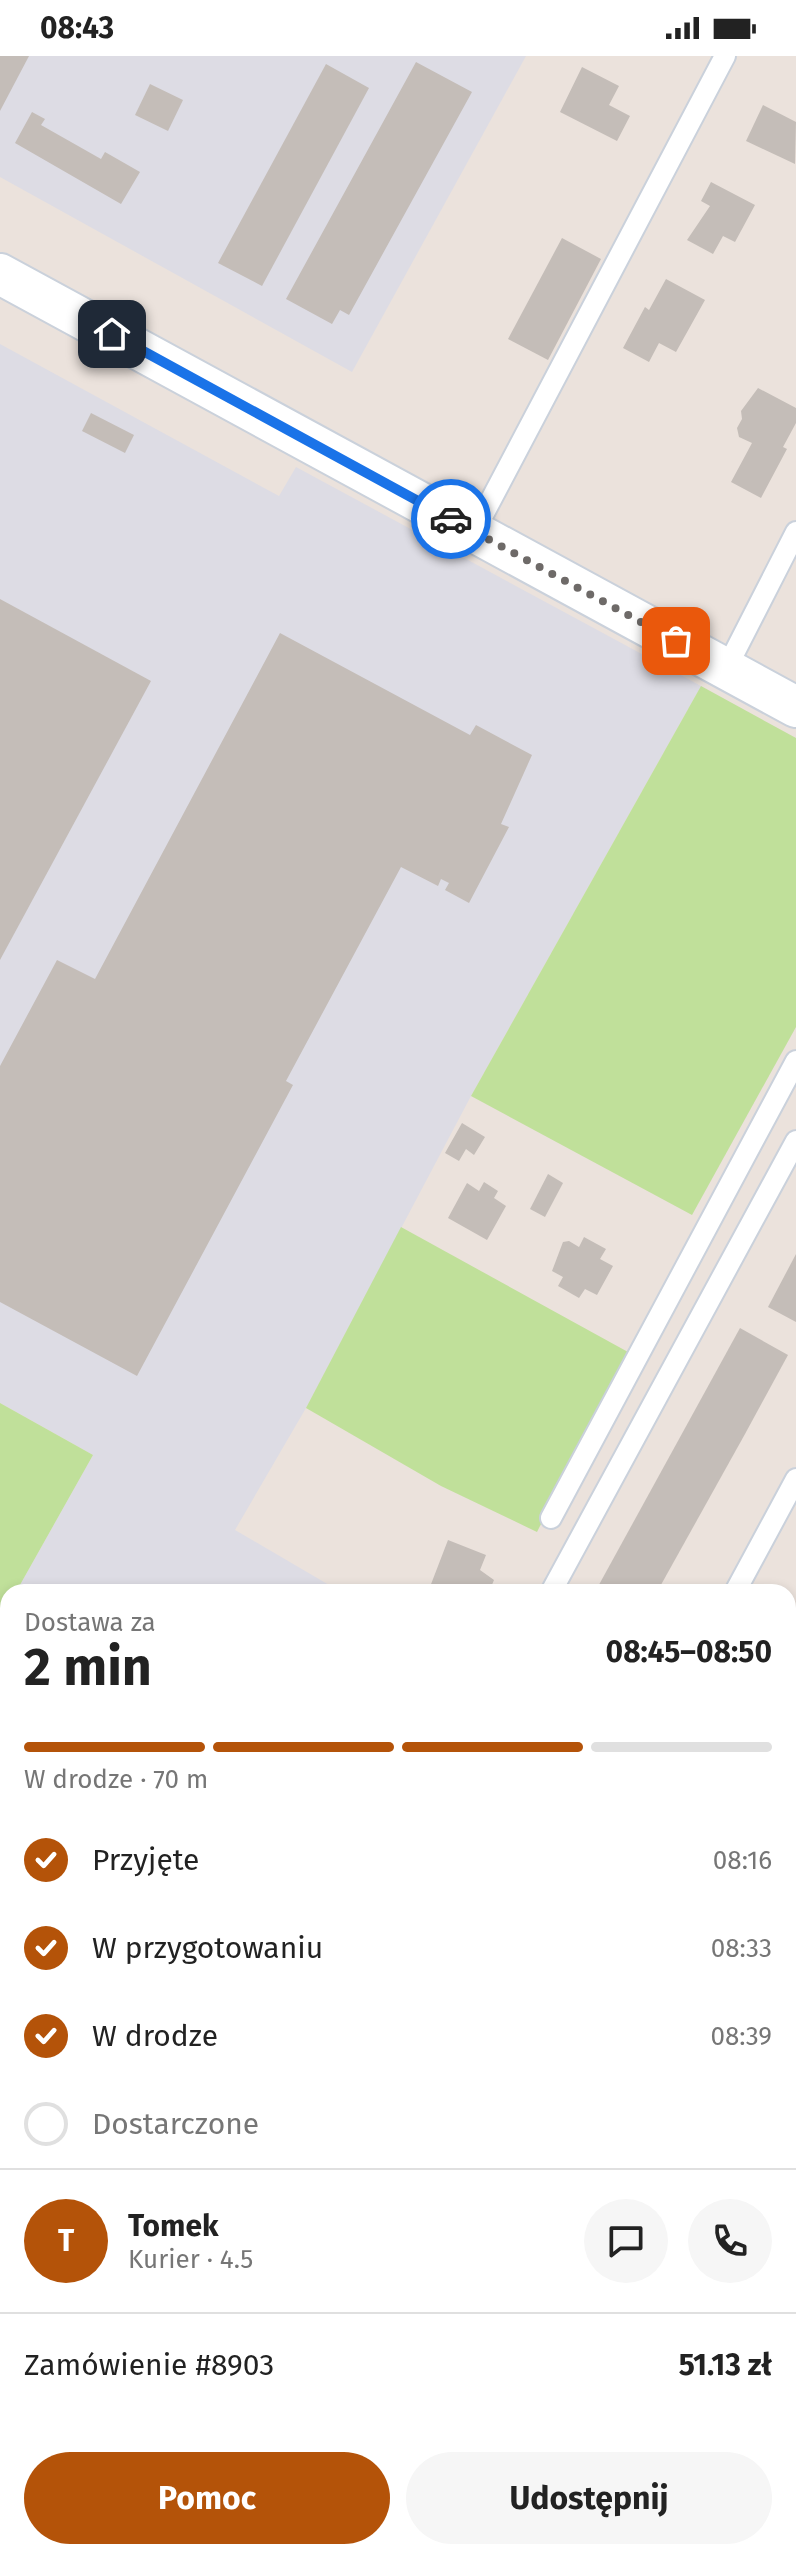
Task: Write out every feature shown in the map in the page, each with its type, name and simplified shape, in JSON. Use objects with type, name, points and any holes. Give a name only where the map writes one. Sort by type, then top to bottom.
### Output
[{"type":"street","points":[[0,274],[796,707]]},
{"type":"lane","points":[[474,532],[725,56]]},
{"type":"lane","points":[[726,669],[796,532]]},
{"type":"lane","points":[[551,1518],[796,1061]]},
{"type":"lane","points":[[555,1584],[796,1141]]},
{"type":"lane","points":[[739,1584],[796,1479]]},
{"type":"shaded area","points":[[0,56],[526,56],[352,372],[0,177]]},
{"type":"shaded area","points":[[0,344],[279,496],[296,467],[701,686],[471,1096],[306,1408],[235,1530],[327,1584],[20,1584],[93,1455],[0,1403]]},
{"type":"green space","points":[[701,686],[796,738],[796,1027],[692,1215],[471,1096]]},
{"type":"green space","points":[[401,1227],[628,1352],[537,1532],[441,1486],[306,1408]]},
{"type":"green space","points":[[0,1403],[93,1455],[20,1584],[0,1584]]},
{"type":"building","points":[[0,56],[29,56],[0,111]]},
{"type":"building","points":[[416,62],[472,92],[349,315],[340,310],[332,324],[286,299]]},
{"type":"building","points":[[326,64],[369,88],[262,286],[218,263]]},
{"type":"building","points":[[582,67],[619,86],[609,105],[630,116],[617,141],[560,112]]},
{"type":"building","points":[[150,84],[183,100],[168,131],[135,115]]},
{"type":"building","points":[[763,105],[796,122],[795,164],[746,141]]},
{"type":"building","points":[[32,112],[45,119],[41,125],[101,159],[105,152],[140,172],[121,204],[15,143]]},
{"type":"building","points":[[711,182],[755,205],[735,242],[723,236],[713,254],[687,240],[710,206],[701,201]]},
{"type":"building","points":[[562,238],[601,259],[548,360],[508,339]]},
{"type":"building","points":[[666,279],[705,300],[676,352],[659,343],[649,362],[623,348],[645,307],[649,310]]},
{"type":"building","points":[[758,388],[796,408],[796,423],[783,447],[787,449],[761,498],[731,482],[752,443],[739,437],[737,428],[742,419],[741,411]]},
{"type":"building","points":[[91,413],[134,435],[125,453],[82,431]]},
{"type":"building","points":[[0,599],[151,681],[0,960]]},
{"type":"building","points":[[280,633],[470,735],[476,725],[532,755],[501,824],[509,827],[469,903],[445,890],[449,883],[441,879],[438,886],[401,867],[286,1081],[293,1085],[137,1376],[0,1302],[0,1066],[57,960],[95,979]]},
{"type":"building","points":[[462,1123],[485,1137],[474,1155],[466,1149],[459,1161],[445,1153]]},
{"type":"building","points":[[548,1174],[563,1183],[545,1217],[530,1209]]},
{"type":"building","points":[[484,1182],[498,1191],[494,1198],[506,1206],[487,1240],[448,1218],[467,1183],[479,1191]]},
{"type":"building","points":[[584,1237],[606,1249],[600,1259],[613,1266],[597,1295],[585,1289],[579,1298],[558,1286],[563,1277],[552,1271],[563,1242],[569,1241],[579,1247]]},
{"type":"building","points":[[796,1254],[796,1322],[768,1307]]},
{"type":"building","points":[[740,1328],[788,1355],[661,1584],[599,1584]]},
{"type":"building","points":[[448,1540],[486,1555],[480,1570],[494,1580],[492,1584],[431,1584]]},
{"type":"way so far","points":[[451,519],[676,641]]},
{"type":"route","points":[[112,334],[451,519]]}]
